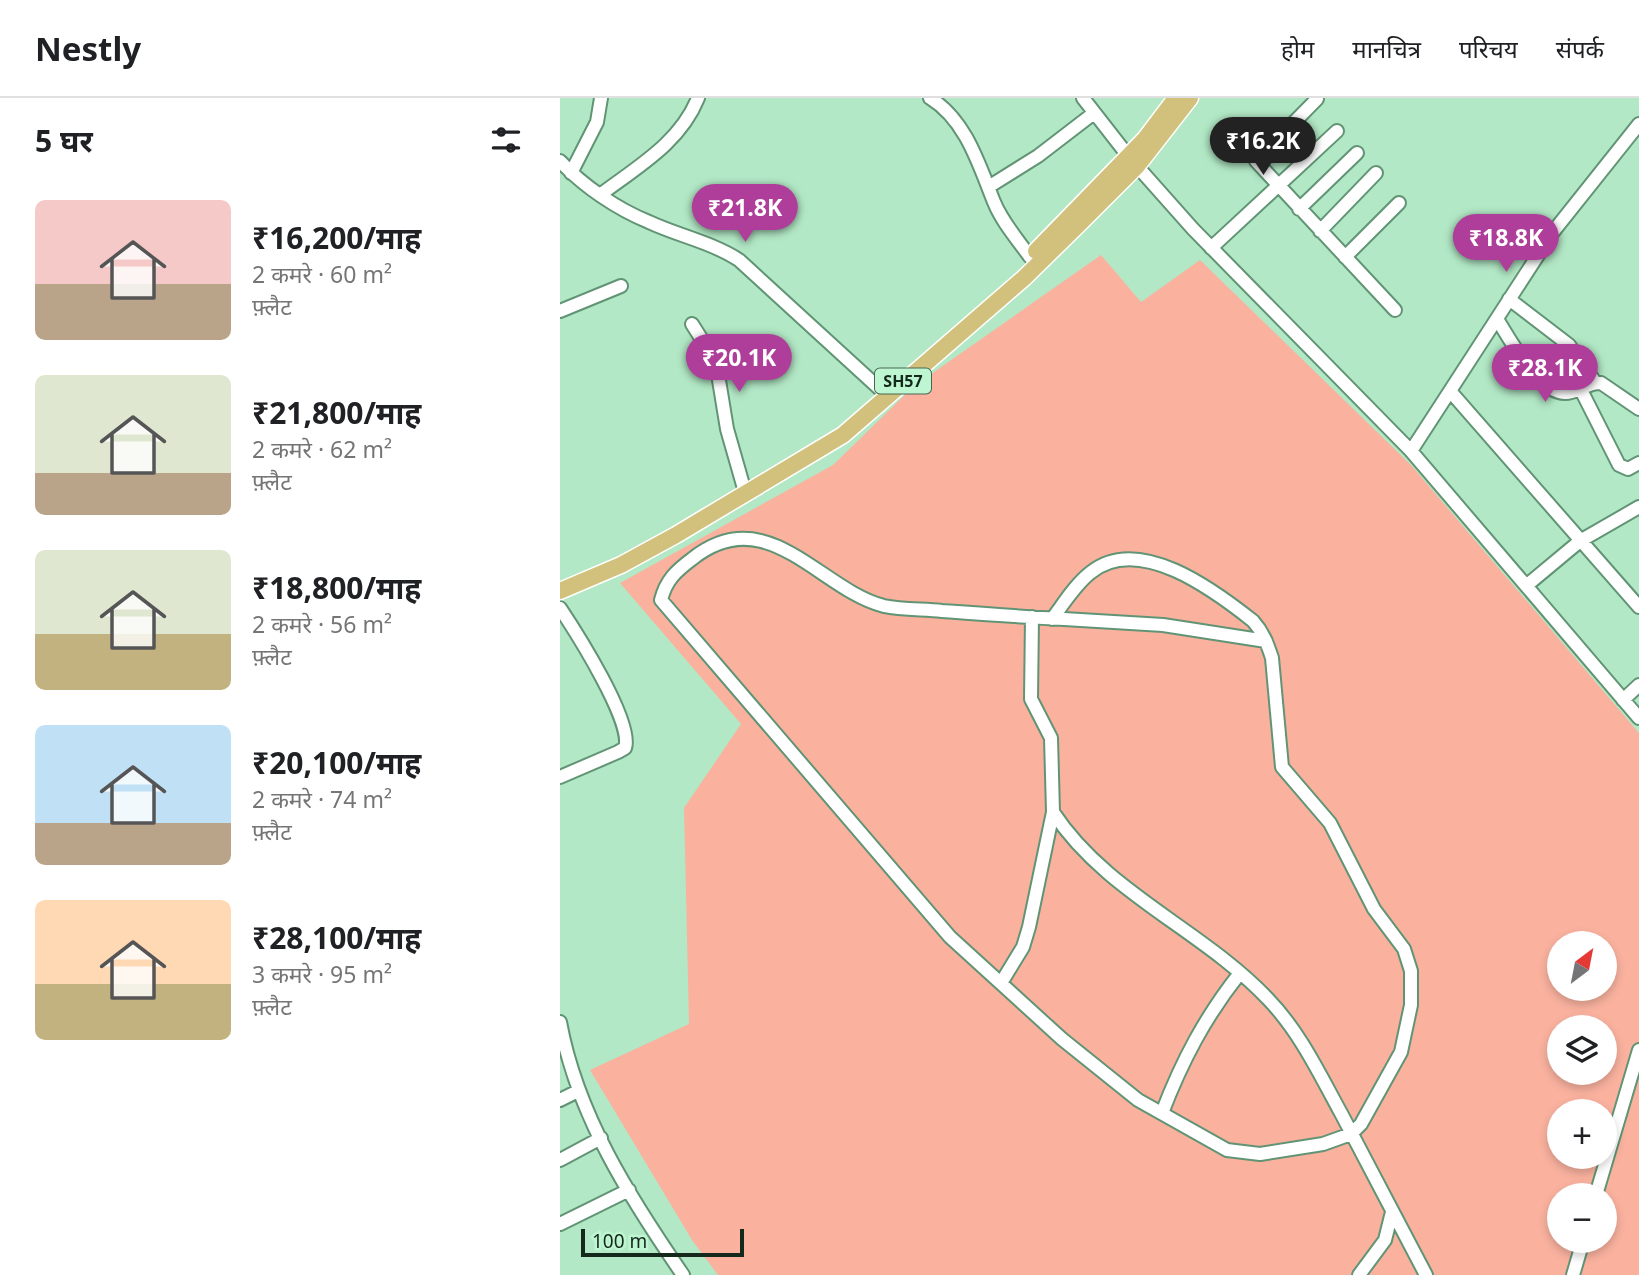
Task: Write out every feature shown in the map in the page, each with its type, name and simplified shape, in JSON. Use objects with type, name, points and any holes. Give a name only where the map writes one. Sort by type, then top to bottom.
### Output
[{"type":"main road","name":"SH57","points":[[560,581],[616,557],[815,443],[881,390],[1133,161],[1176,98]]},
{"type":"main road","name":"SH57","points":[[560,591],[621,565],[834,442],[1024,278],[1190,98]]},
{"type":"street","points":[[571,173],[597,122],[601,98]]},
{"type":"street","points":[[600,195],[669,142],[685,124],[698,98]]},
{"type":"street","points":[[930,98],[951,113],[990,187],[1002,216],[1030,257]]},
{"type":"street","points":[[1083,98],[1133,161],[1211,248],[1411,451],[1639,718]]},
{"type":"street","points":[[1317,99],[1257,157],[1258,165],[1395,310]]},
{"type":"street","points":[[990,187],[1038,156],[1094,113]]},
{"type":"street","points":[[1411,451],[1553,232],[1639,124]]},
{"type":"street","points":[[1211,248],[1337,131]]},
{"type":"street","points":[[1299,209],[1357,153]]},
{"type":"street","points":[[560,161],[600,195],[647,222],[719,248],[739,260],[881,390]]},
{"type":"street","points":[[1320,231],[1376,173]]},
{"type":"street","points":[[1345,257],[1399,203]]},
{"type":"street","points":[[560,311],[621,286]]},
{"type":"street","points":[[1509,299],[1569,345],[1595,382],[1611,387],[1639,409]]},
{"type":"street","points":[[1497,319],[1536,376],[1546,385],[1564,393],[1581,390],[1595,382]]},
{"type":"street","points":[[692,324],[716,362],[727,429],[743,485]]},
{"type":"street","points":[[1581,390],[1619,465],[1628,469],[1639,463]]},
{"type":"street","points":[[1450,391],[1639,607]]},
{"type":"street","points":[[1527,586],[1580,541],[1639,507]]},
{"type":"street","points":[[1052,619],[1090,572],[1107,563],[1155,561],[1235,607],[1253,621],[1266,641],[1272,658],[1282,767],[1330,823],[1374,909],[1404,949],[1411,971],[1411,1006],[1401,1052],[1369,1114],[1351,1133],[1323,1144],[1260,1154],[1227,1150],[1138,1100],[1062,1039],[950,937],[662,600],[664,586],[673,573],[697,555],[721,543],[746,540],[764,542],[801,557],[866,600],[885,606],[1052,619],[1163,625],[1266,641]]},
{"type":"street","points":[[560,608],[613,701],[627,739],[626,745],[618,752],[560,777]]},
{"type":"street","points":[[1001,983],[1023,947],[1053,811],[1051,738],[1031,699],[1032,617]]},
{"type":"street","points":[[1623,700],[1639,685]]},
{"type":"street","points":[[1053,811],[1091,858],[1240,973],[1269,1000],[1292,1028],[1426,1275]]},
{"type":"street","points":[[1162,1114],[1181,1064],[1203,1023],[1240,973]]},
{"type":"street","points":[[560,1022],[562,1040],[578,1091],[629,1190],[683,1275]]},
{"type":"street","points":[[1600,1183],[1639,1050]]},
{"type":"street","points":[[560,1100],[578,1091]]},
{"type":"street","points":[[560,1160],[601,1138]]},
{"type":"street","points":[[560,1224],[629,1190]]},
{"type":"street","points":[[1359,1275],[1385,1240],[1392,1211]]},
{"type":"street","points":[[1573,1275],[1579,1253]]},
{"type":"shaded area","points":[[1101,255],[1141,302],[1200,260],[1411,465],[1639,733],[1639,1275],[718,1275],[692,1240],[590,1070],[689,1024],[684,808],[741,724],[620,583],[833,465],[914,386]]}]
